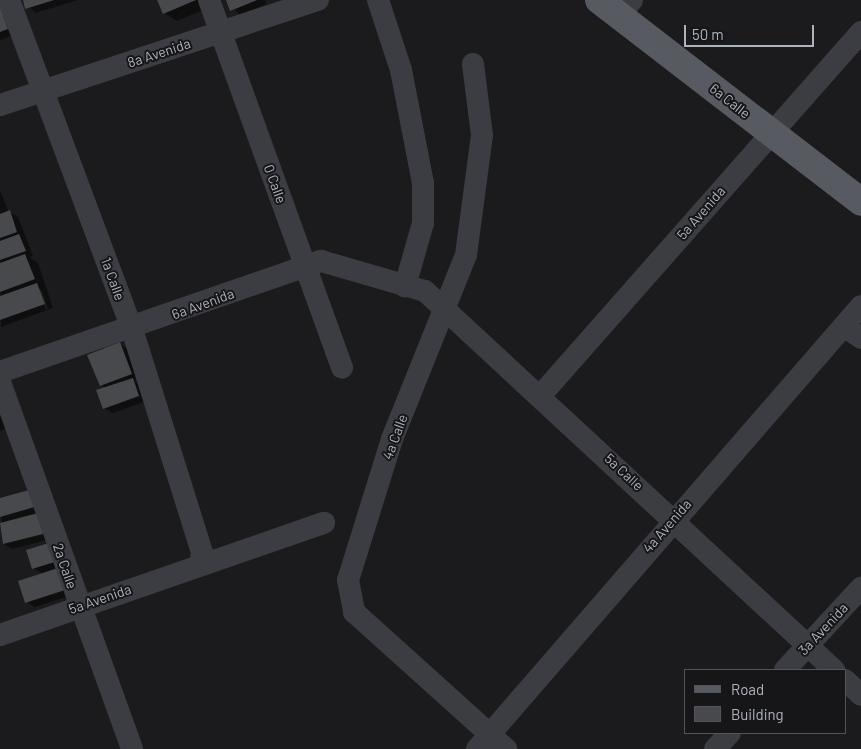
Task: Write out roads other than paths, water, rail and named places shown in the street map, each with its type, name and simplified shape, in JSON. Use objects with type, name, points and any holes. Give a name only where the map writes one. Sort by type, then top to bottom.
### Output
[{"type":"main road","name":"6a Calle","points":[[599,0],[775,128],[861,180]]},
{"type":"main road","name":"6a Calle","points":[[628,1],[861,202]]},
{"type":"street","name":"1a Calle","points":[[9,0],[45,90],[132,329],[202,554],[200,563]]},
{"type":"street","name":"0 Calle","points":[[209,0],[342,368]]},
{"type":"street","name":"8a Avenida","points":[[0,105],[318,0]]},
{"type":"street","points":[[378,0],[402,70],[423,183],[424,223],[405,286]]},
{"type":"street","name":"5a Avenida","points":[[541,395],[861,32]]},
{"type":"street","name":"4a Calle","points":[[474,64],[482,135],[466,255],[448,308],[392,440],[348,580],[354,612],[483,742],[506,749]]},
{"type":"street","name":"6a Avenida","points":[[0,372],[132,329],[321,261],[405,286]]},
{"type":"street","name":"5a Calle","points":[[405,286],[425,292],[448,308],[833,669]]},
{"type":"street","name":"4a Avenida","points":[[483,742],[674,518],[852,332],[861,306]]},
{"type":"street","name":"2a Calle","points":[[0,382],[132,749]]},
{"type":"street","name":"5a Avenida","points":[[0,635],[200,563],[324,524]]},
{"type":"street","name":"3a Avenida","points":[[786,669],[861,588]]},
{"type":"street","points":[[846,681],[861,695]]},
{"type":"street","points":[[715,749],[729,734]]}]
